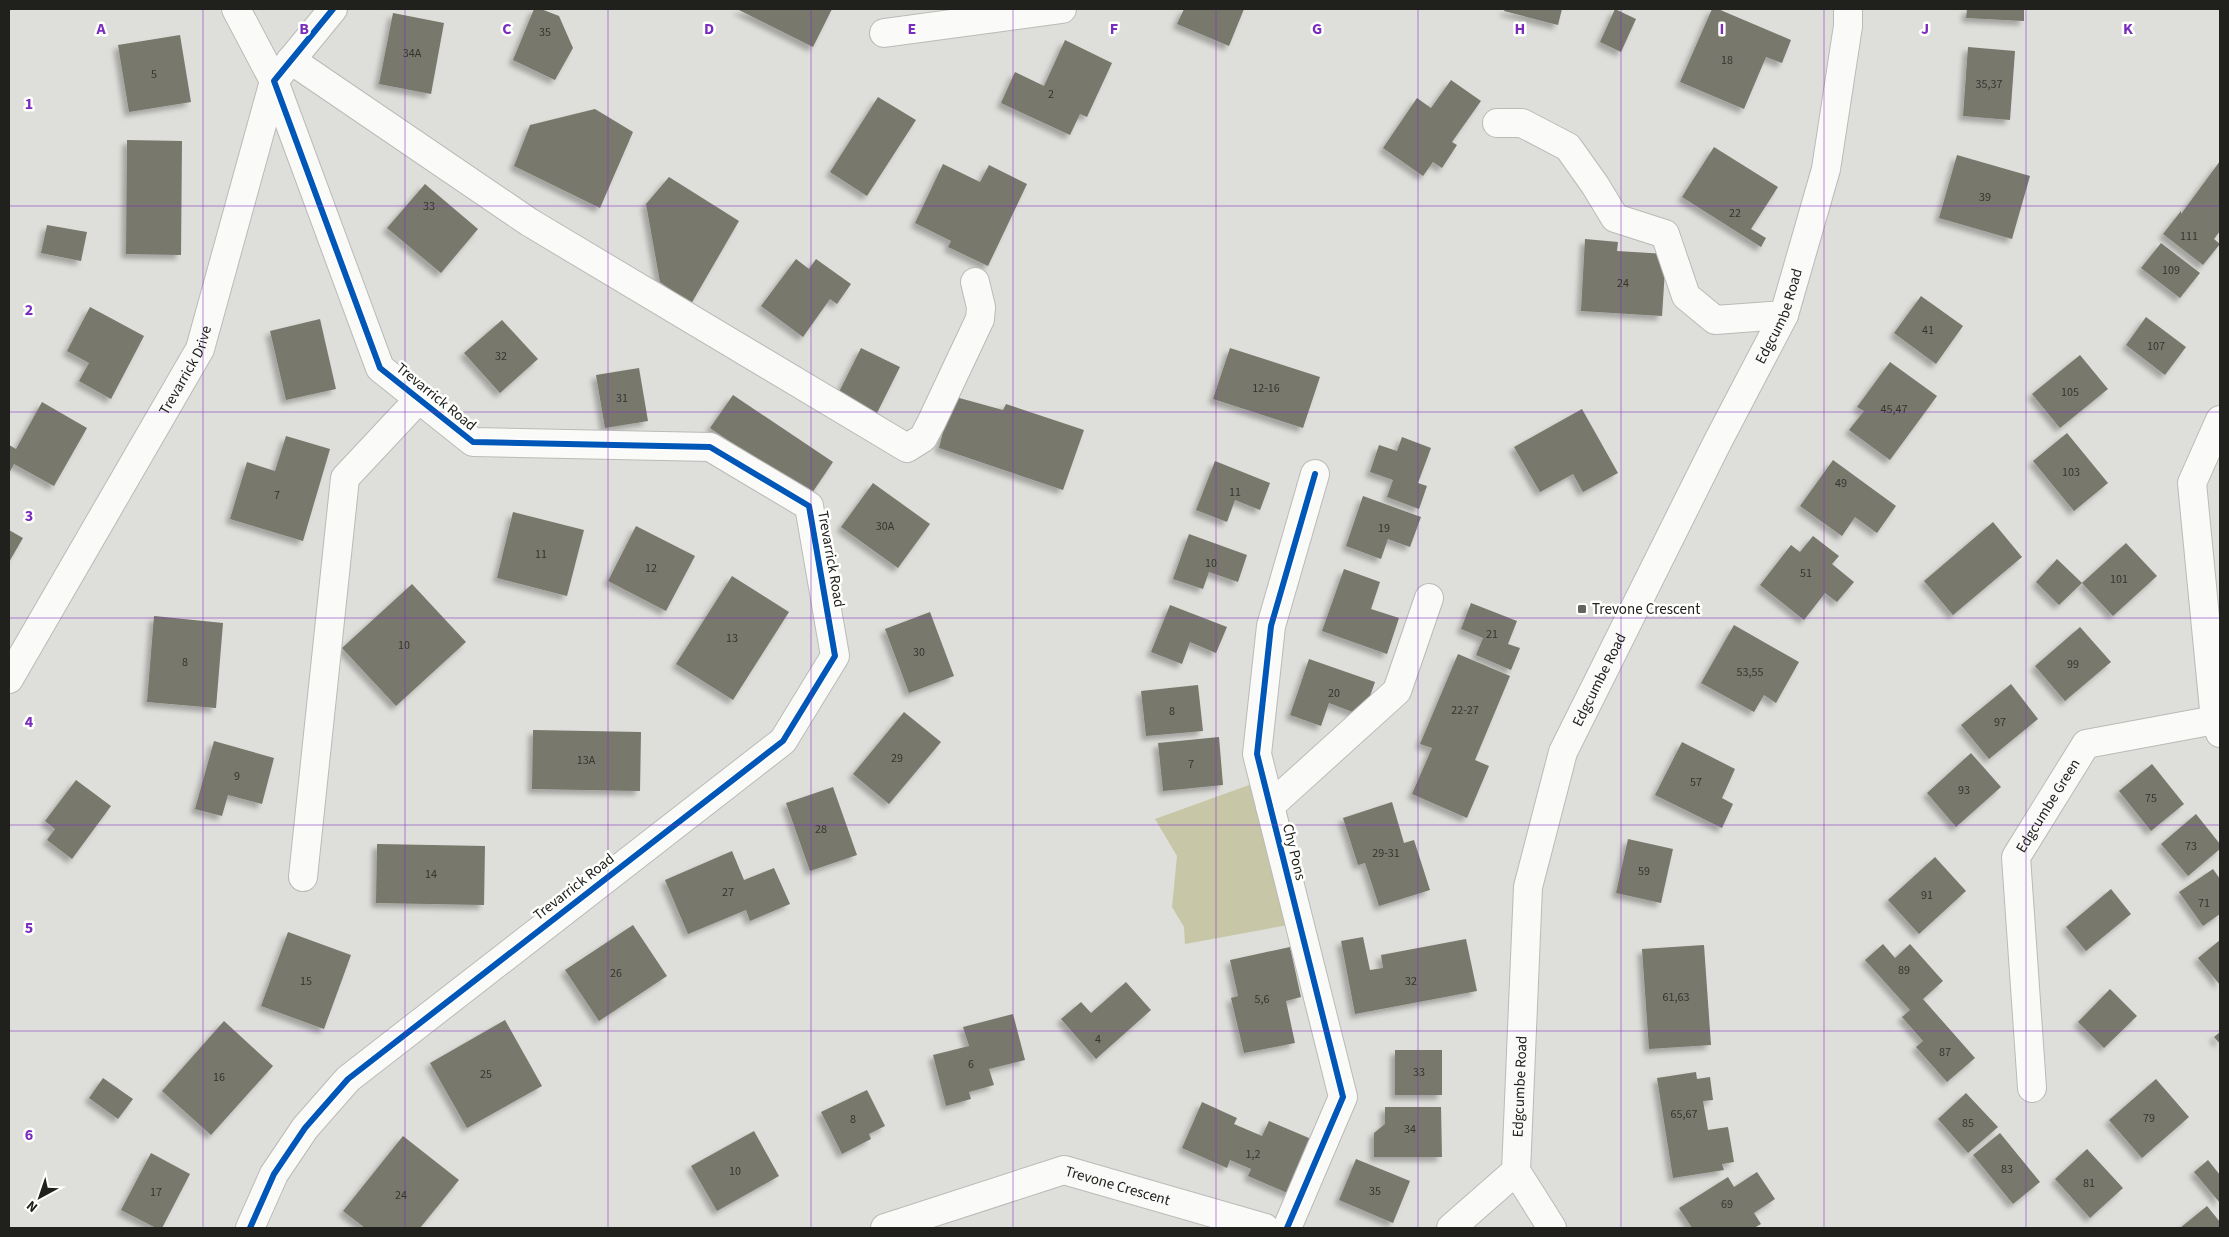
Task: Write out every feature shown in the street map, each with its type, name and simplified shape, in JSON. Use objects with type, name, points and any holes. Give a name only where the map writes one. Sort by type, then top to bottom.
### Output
[{"type":"street","name":"Trevarrick Road","points":[[236,9],[274,81],[380,368],[473,442],[710,447],[808,506],[835,656],[783,741],[348,1078],[305,1128],[274,1174],[250,1228]]},
{"type":"street","points":[[274,81],[333,9]]},
{"type":"street","points":[[884,33],[1062,9]]},
{"type":"street","name":"Edgcumbe Road","points":[[1516,1171],[1528,887],[1563,752],[1717,443],[1784,315],[1826,169],[1848,9]]},
{"type":"street","points":[[291,60],[529,222],[907,448],[923,438],[931,424],[980,319],[981,306],[975,282]]},
{"type":"street","name":"Trevarrick Drive","points":[[9,679],[37,634],[200,349],[274,81]]},
{"type":"street","points":[[1497,123],[1522,123],[1568,147],[1595,185],[1615,218],[1665,234],[1686,296],[1715,320],[1784,315]]},
{"type":"street","points":[[303,877],[345,478],[419,399]]},
{"type":"street","name":"Edgcumbe Green","points":[[2032,1088],[2016,857],[2086,744],[2218,727],[2192,483],[2220,420]]},
{"type":"street","name":"Chy Pons","points":[[1287,1228],[1343,1097],[1257,754],[1271,626],[1315,474]]},
{"type":"street","name":"Chy Pons","points":[[1270,806],[1397,692],[1429,598]]},
{"type":"street","name":"Trevone Crescent","points":[[885,1228],[1064,1170],[1265,1228]]},
{"type":"street","points":[[1451,1228],[1516,1171],[1552,1228]]},
{"type":"green space","points":[[1263,780],[1299,923],[1185,944],[1184,927],[1172,907],[1177,856],[1155,819]]},
{"type":"building","points":[[534,9],[541,9],[559,16],[573,48],[555,80],[513,60]]},
{"type":"building","points":[[737,9],[832,9],[813,47]]},
{"type":"building","points":[[1184,9],[1244,9],[1229,46],[1177,24]]},
{"type":"building","points":[[1505,9],[1562,9],[1558,25],[1504,11]]},
{"type":"building","points":[[1615,9],[1636,19],[1621,52],[1600,42]]},
{"type":"building","points":[[1712,9],[1718,9],[1791,40],[1782,63],[1766,57],[1744,109],[1680,82]]},
{"type":"building","points":[[1967,9],[2024,9],[2024,21],[1966,18]]},
{"type":"building","points":[[393,13],[444,23],[431,94],[379,84]]},
{"type":"building","points":[[180,35],[191,102],[129,112],[118,45]]},
{"type":"building","points":[[1065,40],[1112,63],[1087,117],[1080,114],[1070,135],[1001,103],[1015,72],[1044,86]]},
{"type":"building","points":[[1968,47],[2015,51],[2010,120],[1963,116]]},
{"type":"building","points":[[1451,80],[1481,101],[1452,142],[1457,145],[1442,168],[1433,162],[1423,176],[1383,148],[1417,98],[1431,108]]},
{"type":"building","points":[[878,97],[916,120],[867,196],[830,172]]},
{"type":"building","points":[[595,109],[633,132],[600,208],[514,166],[530,125]]},
{"type":"building","points":[[127,140],[182,141],[181,255],[126,254]]},
{"type":"building","points":[[1714,147],[1778,187],[1751,229],[1766,238],[1761,247],[1682,197]]},
{"type":"building","points":[[1957,155],[2030,176],[2012,239],[1939,218]]},
{"type":"building","points":[[2220,161],[2220,231],[2214,239],[2220,244],[2203,265],[2163,234],[2181,211],[2181,214]]},
{"type":"building","points":[[943,164],[980,182],[989,165],[1027,184],[988,266],[948,247],[951,241],[915,223]]},
{"type":"building","points":[[669,177],[739,221],[691,304],[660,282],[646,204]]},
{"type":"building","points":[[425,184],[478,229],[441,273],[387,228]]},
{"type":"building","points":[[47,225],[87,232],[81,261],[41,253]]},
{"type":"building","points":[[1585,239],[1618,242],[1617,251],[1666,254],[1662,316],[1581,311]]},
{"type":"building","points":[[2161,243],[2200,273],[2180,298],[2141,268]]},
{"type":"building","points":[[796,259],[809,269],[816,259],[851,284],[837,304],[830,299],[803,337],[761,306]]},
{"type":"building","points":[[1921,296],[1963,326],[1936,364],[1894,333]]},
{"type":"building","points":[[90,307],[144,336],[111,399],[79,381],[89,363],[67,351]]},
{"type":"building","points":[[2146,317],[2186,347],[2165,375],[2126,345]]},
{"type":"building","points":[[320,319],[336,389],[286,400],[270,331]]},
{"type":"building","points":[[502,320],[538,359],[500,393],[464,353]]},
{"type":"building","points":[[861,348],[900,367],[877,413],[838,394]]},
{"type":"building","points":[[1230,348],[1320,377],[1303,428],[1213,399]]},
{"type":"building","points":[[2080,355],[2108,389],[2060,428],[2032,394]]},
{"type":"building","points":[[1890,362],[1937,396],[1890,460],[1849,430],[1864,411],[1857,407]]},
{"type":"building","points":[[639,368],[648,421],[605,428],[596,375]]},
{"type":"building","points":[[733,395],[833,462],[810,496],[710,428]]},
{"type":"building","points":[[952,396],[1003,410],[1006,404],[1084,430],[1063,490],[939,448]]},
{"type":"building","points":[[42,402],[87,428],[54,486],[14,464],[9,473],[9,445],[16,449]]},
{"type":"building","points":[[1582,409],[1618,473],[1583,492],[1573,474],[1540,492],[1514,447]]},
{"type":"building","points":[[2067,433],[2108,483],[2074,511],[2033,461]]},
{"type":"building","points":[[286,436],[330,449],[303,541],[230,519],[247,462],[275,471]]},
{"type":"building","points":[[1402,437],[1431,448],[1418,483],[1427,486],[1419,509],[1387,497],[1393,480],[1370,472],[1379,445],[1397,451]]},
{"type":"building","points":[[1833,460],[1896,506],[1877,533],[1855,517],[1842,536],[1800,506]]},
{"type":"building","points":[[1215,461],[1270,483],[1260,510],[1235,500],[1227,522],[1196,510]]},
{"type":"building","points":[[873,483],[930,524],[898,568],[841,527]]},
{"type":"building","points":[[1363,496],[1421,517],[1410,547],[1388,539],[1381,559],[1346,546]]},
{"type":"building","points":[[513,512],[584,530],[567,596],[497,578]]},
{"type":"building","points":[[1993,522],[2022,557],[1953,615],[1924,581]]},
{"type":"building","points":[[636,526],[695,556],[666,611],[608,581]]},
{"type":"building","points":[[9,530],[23,538],[9,562]]},
{"type":"building","points":[[1189,534],[1247,555],[1238,582],[1209,572],[1203,589],[1173,579]]},
{"type":"building","points":[[1813,536],[1839,556],[1832,564],[1854,582],[1837,602],[1825,593],[1804,620],[1760,585],[1791,545],[1800,552]]},
{"type":"building","points":[[2126,543],[2157,576],[2113,616],[2082,583]]},
{"type":"building","points":[[2057,559],[2082,583],[2059,605],[2036,582]]},
{"type":"building","points":[[1344,569],[1380,582],[1371,609],[1399,618],[1387,654],[1322,631]]},
{"type":"building","points":[[732,576],[789,612],[733,700],[676,664]]},
{"type":"building","points":[[412,584],[466,642],[396,706],[342,648]]},
{"type":"building","points":[[1471,603],[1517,621],[1508,644],[1520,648],[1511,670],[1476,655],[1483,638],[1461,629]]},
{"type":"building","points":[[1170,605],[1227,627],[1216,653],[1190,642],[1182,664],[1151,652]]},
{"type":"building","points":[[930,612],[954,676],[909,693],[885,629]]},
{"type":"building","points":[[154,616],[223,623],[216,708],[147,702]]},
{"type":"building","points":[[1734,625],[1799,662],[1776,703],[1764,695],[1754,712],[1701,683]]},
{"type":"building","points":[[2080,627],[2111,662],[2065,701],[2035,666]]},
{"type":"building","points":[[1458,654],[1510,676],[1475,760],[1489,766],[1467,818],[1412,794],[1432,748],[1420,744]]},
{"type":"building","points":[[1309,659],[1375,682],[1363,716],[1329,703],[1321,726],[1290,715]]},
{"type":"building","points":[[2011,684],[2038,719],[1989,759],[1961,725]]},
{"type":"building","points":[[1198,685],[1203,731],[1146,736],[1141,691]]},
{"type":"building","points":[[904,712],[941,742],[889,804],[853,774]]},
{"type":"building","points":[[533,730],[641,732],[640,791],[532,789]]},
{"type":"building","points":[[1219,737],[1223,785],[1163,791],[1158,743]]},
{"type":"building","points":[[214,741],[274,758],[262,804],[228,795],[222,816],[195,809]]},
{"type":"building","points":[[1682,742],[1735,769],[1722,798],[1733,804],[1722,828],[1655,795]]},
{"type":"building","points":[[1971,753],[2001,787],[1956,827],[1927,793]]},
{"type":"building","points":[[2152,764],[2184,804],[2151,831],[2119,791]]},
{"type":"building","points":[[76,780],[111,806],[72,859],[47,840],[55,829],[45,821]]},
{"type":"building","points":[[833,787],[857,855],[810,871],[786,803]]},
{"type":"building","points":[[1392,802],[1404,843],[1414,840],[1430,890],[1379,906],[1365,863],[1358,865],[1343,818]]},
{"type":"building","points":[[2196,814],[2220,844],[2220,849],[2188,876],[2161,844]]},
{"type":"building","points":[[1628,839],[1673,849],[1661,903],[1616,893]]},
{"type":"building","points":[[377,844],[485,846],[484,905],[376,903]]},
{"type":"building","points":[[732,851],[744,880],[774,868],[790,904],[750,921],[746,910],[688,934],[665,880]]},
{"type":"building","points":[[1935,857],[1966,891],[1919,934],[1888,900]]},
{"type":"building","points":[[2213,869],[2220,879],[2220,914],[2203,926],[2179,892]]},
{"type":"building","points":[[2111,889],[2131,914],[2086,951],[2066,927]]},
{"type":"building","points":[[633,925],[667,976],[599,1021],[565,970]]},
{"type":"building","points":[[288,932],[351,955],[324,1029],[261,1006]]},
{"type":"building","points":[[1363,937],[1370,970],[1383,968],[1381,955],[1466,939],[1477,991],[1355,1014],[1341,941]]},
{"type":"building","points":[[2220,940],[2220,985],[2198,958]]},
{"type":"building","points":[[1883,944],[1895,958],[1910,944],[1943,981],[1923,999],[1975,1058],[1947,1082],[1916,1047],[1923,1041],[1902,1017],[1910,1010],[1865,960]]},
{"type":"building","points":[[1704,945],[1711,1045],[1649,1049],[1642,949]]},
{"type":"building","points":[[1290,947],[1301,997],[1286,1001],[1295,1043],[1244,1053],[1231,998],[1238,996],[1230,960]]},
{"type":"building","points":[[1126,982],[1151,1010],[1096,1059],[1061,1019],[1081,1002],[1091,1013]]},
{"type":"building","points":[[2110,989],[2137,1016],[2104,1048],[2078,1022]]},
{"type":"building","points":[[1013,1014],[1025,1060],[989,1069],[994,1085],[969,1092],[971,1099],[946,1106],[933,1055],[969,1046],[963,1027]]},
{"type":"building","points":[[505,1020],[542,1086],[467,1128],[430,1063]]},
{"type":"building","points":[[224,1021],[273,1066],[211,1135],[162,1091]]},
{"type":"building","points":[[2220,1032],[2220,1044],[2214,1037]]},
{"type":"building","points":[[1395,1050],[1442,1050],[1442,1095],[1395,1095]]},
{"type":"building","points":[[1696,1072],[1697,1079],[1710,1077],[1713,1100],[1703,1101],[1708,1130],[1728,1127],[1734,1162],[1722,1164],[1724,1170],[1673,1178],[1657,1078]]},
{"type":"building","points":[[103,1078],[133,1099],[118,1119],[89,1098]]},
{"type":"building","points":[[2156,1079],[2189,1117],[2142,1158],[2109,1120]]},
{"type":"building","points":[[867,1090],[885,1126],[869,1134],[871,1139],[842,1154],[821,1112]]},
{"type":"building","points":[[1966,1093],[1998,1127],[1968,1153],[1938,1119]]},
{"type":"building","points":[[1202,1102],[1237,1118],[1234,1124],[1262,1136],[1269,1121],[1316,1141],[1292,1195],[1248,1176],[1251,1169],[1230,1160],[1227,1168],[1182,1148]]},
{"type":"building","points":[[1385,1107],[1441,1107],[1442,1157],[1374,1157],[1374,1133],[1385,1124]]},
{"type":"building","points":[[754,1131],[779,1176],[717,1211],[691,1166]]},
{"type":"building","points":[[2000,1133],[2040,1182],[2013,1204],[1973,1155]]},
{"type":"building","points":[[403,1136],[459,1180],[420,1228],[365,1228],[343,1211]]},
{"type":"building","points":[[2087,1149],[2123,1188],[2090,1218],[2055,1179]]},
{"type":"building","points":[[151,1153],[190,1174],[162,1228],[156,1228],[121,1210]]},
{"type":"building","points":[[1356,1159],[1410,1181],[1393,1223],[1339,1200]]},
{"type":"building","points":[[2208,1160],[2220,1175],[2220,1203],[2194,1172]]},
{"type":"building","points":[[1757,1172],[1775,1199],[1754,1213],[1761,1224],[1754,1228],[1692,1228],[1679,1208],[1728,1177],[1734,1187]]},
{"type":"building","points":[[2207,1206],[2220,1222],[2220,1228],[2180,1228]]},
{"type":"cycle path","points":[[250,1228],[274,1174],[305,1128],[348,1079],[783,741],[835,656],[809,506],[710,447],[473,442],[380,368],[274,81],[333,9]]},
{"type":"cycle path","points":[[1287,1228],[1343,1097],[1257,754],[1271,626],[1315,474]]},
{"type":"place","name":"Trevone Crescent","points":[[1582,609]]}]
